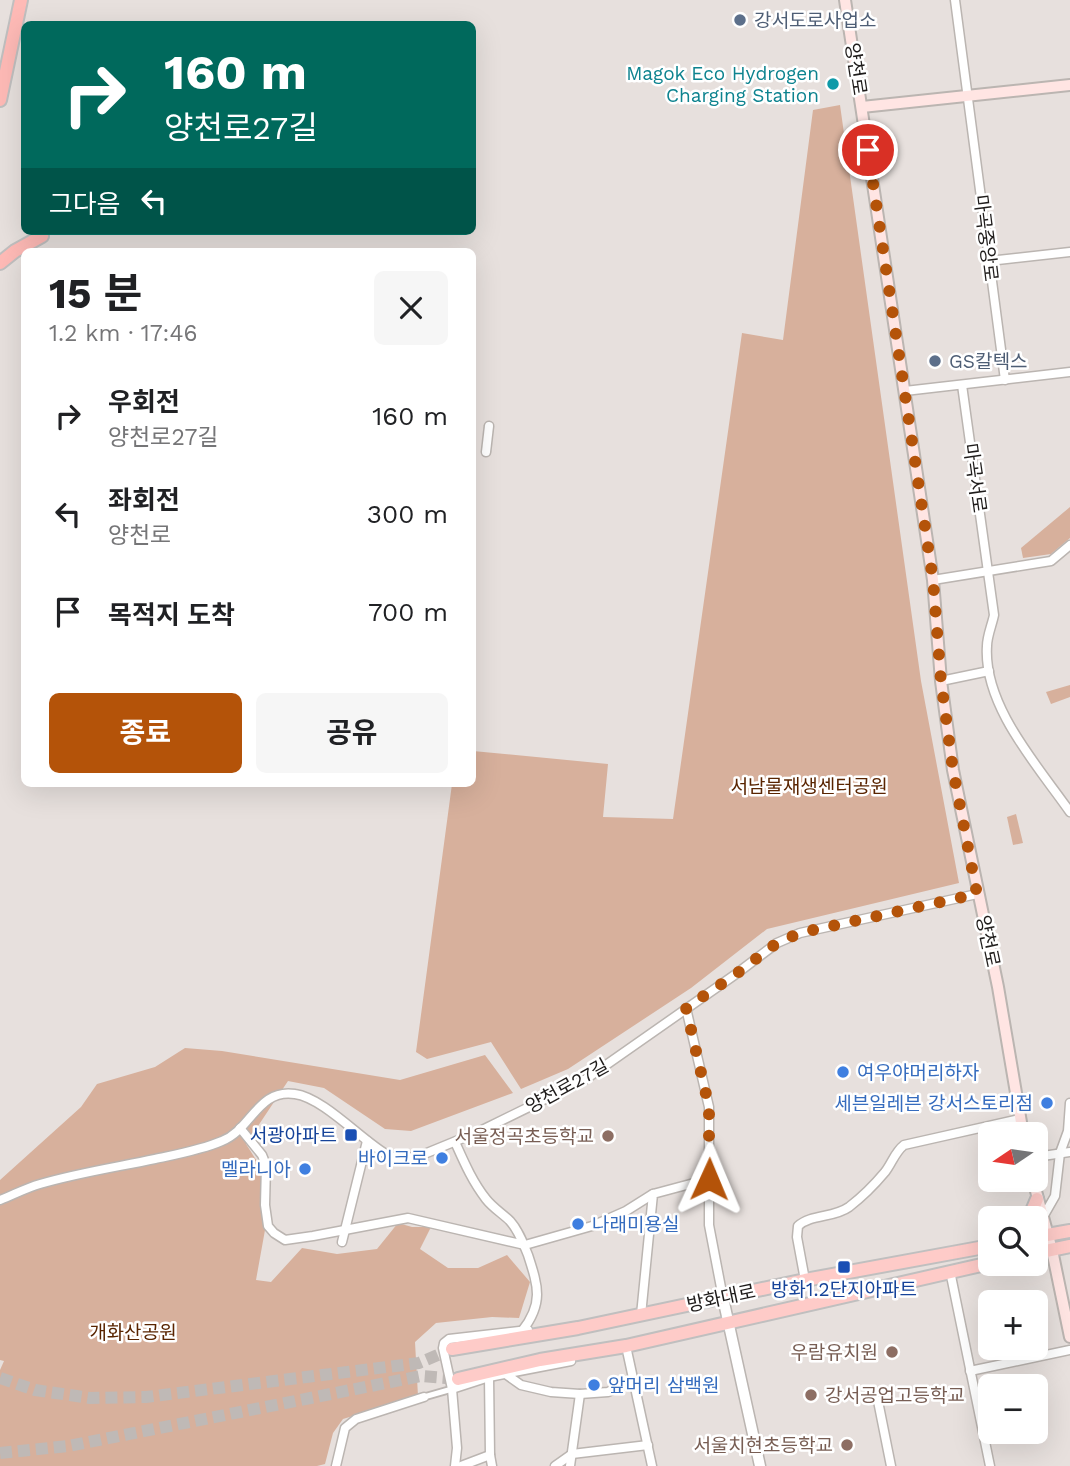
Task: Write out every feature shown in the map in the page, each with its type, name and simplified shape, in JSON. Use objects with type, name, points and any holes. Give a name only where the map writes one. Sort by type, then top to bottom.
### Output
[{"type":"highway","points":[[0,100],[21,0]]},
{"type":"highway","points":[[0,263],[40,235]]},
{"type":"main road","name":"양천로","points":[[845,0],[933,580],[941,681],[953,770],[998,987],[1021,1122]]},
{"type":"main road","points":[[862,107],[1070,85]]},
{"type":"main road","points":[[1036,1192],[1037,1206]]},
{"type":"main road","points":[[1048,1234],[1067,1229]]},
{"type":"main road","points":[[1048,1244],[1052,1250],[1070,1337]]},
{"type":"main road","points":[[1048,1251],[1070,1246]]},
{"type":"main road","name":"방화대로","points":[[452,1349],[578,1328],[805,1280],[978,1248]]},
{"type":"main road","name":"방화대로","points":[[455,1384],[540,1360],[626,1346],[978,1265]]},
{"type":"street","name":"마곡중앙로","points":[[955,0],[1005,380]]},
{"type":"street","points":[[989,261],[1070,252]]},
{"type":"street","points":[[905,391],[1070,372]]},
{"type":"street","name":"마곡서로","points":[[962,385],[994,615],[987,646],[989,671],[1005,721],[1070,812]]},
{"type":"street","points":[[486,452],[489,426]]},
{"type":"street","points":[[933,580],[1051,561],[1070,545]]},
{"type":"street","points":[[941,681],[989,671]]},
{"type":"street","name":"양천로27길","points":[[0,1200],[38,1184],[226,1140],[266,1099],[282,1094],[296,1094],[343,1121],[378,1150],[397,1158],[417,1157],[455,1142],[586,1079],[777,943],[800,933],[977,894]]},
{"type":"street","points":[[686,1008],[709,1107],[709,1225],[760,1466]]},
{"type":"street","points":[[1046,1206],[1055,1196],[1065,1153],[1070,1103]]},
{"type":"street","points":[[805,1280],[797,1237],[798,1226],[805,1221],[841,1212],[850,1206],[879,1178],[904,1145],[1020,1119]]},
{"type":"street","points":[[240,1128],[266,1165],[265,1205],[268,1226],[285,1240],[408,1218],[524,1245],[592,1226],[626,1211],[653,1194],[709,1179]]},
{"type":"street","points":[[342,1242],[367,1140]]},
{"type":"street","points":[[455,1142],[467,1171],[478,1188],[488,1202],[510,1221],[524,1245],[536,1276],[538,1301],[532,1318],[522,1331]]},
{"type":"street","points":[[641,1315],[653,1194]]},
{"type":"street","points":[[950,1271],[990,1466]]},
{"type":"street","points":[[455,1466],[455,1384],[443,1349],[444,1343],[449,1339],[578,1322],[602,1322]]},
{"type":"street","points":[[626,1346],[652,1466]]},
{"type":"street","points":[[336,1466],[345,1428],[356,1419],[455,1384],[507,1375],[611,1349]]},
{"type":"street","points":[[970,1371],[1070,1350]]},
{"type":"street","points":[[507,1375],[521,1385],[551,1392],[580,1394],[608,1392],[635,1380]]},
{"type":"street","points":[[489,1377],[492,1466]]},
{"type":"street","points":[[570,1466],[580,1394]]},
{"type":"street","points":[[878,1401],[891,1466]]},
{"type":"street","points":[[555,1466],[572,1454],[648,1445]]},
{"type":"street","points":[[461,1466],[490,1455]]},
{"type":"green space","name":"서남물재생센터공원","points":[[840,105],[921,681],[959,883],[767,929],[691,988],[568,1069],[521,1089],[491,1042],[427,1059],[416,1052],[452,787],[476,787],[476,751],[608,764],[603,817],[673,819],[742,333],[783,340],[813,110]]},
{"type":"green space","points":[[1070,507],[1070,538],[1051,554],[1023,558],[1021,548]]},
{"type":"green space","points":[[1070,685],[1070,697],[1051,704],[1046,692]]},
{"type":"green space","points":[[1016,814],[1023,843],[1013,845],[1007,817]]},
{"type":"green space","name":"개화산공원","points":[[185,1048],[222,1051],[400,1080],[485,1055],[513,1093],[411,1131],[385,1129],[324,1088],[288,1081],[246,1144],[260,1166],[265,1230],[256,1280],[271,1282],[302,1248],[337,1254],[377,1249],[398,1223],[412,1227],[431,1227],[420,1249],[448,1268],[478,1268],[507,1255],[530,1282],[519,1318],[492,1317],[436,1323],[415,1342],[418,1396],[343,1419],[333,1433],[325,1464],[0,1466],[0,1370],[4,1361],[0,1360],[0,1180],[81,1107],[97,1084],[155,1067]]},
{"type":"tunnel","points":[[0,1378],[35,1390],[90,1398],[146,1397],[419,1363],[452,1349]]},
{"type":"tunnel","points":[[0,1453],[69,1446],[421,1376],[458,1379]]},
{"type":"place","name":"강서도로사업소","points":[[740,20]]},
{"type":"place","name":"Magok Eco Hydrogen Charging Station","points":[[833,84]]},
{"type":"place","name":"GS칼텍스","points":[[935,361]]},
{"type":"place","name":"여우야머리하자","points":[[843,1072]]},
{"type":"place","name":"세븐일레븐 강서스토리점","points":[[1047,1103]]},
{"type":"place","name":"서광아파트","points":[[351,1135]]},
{"type":"place","name":"서울정곡초등학교","points":[[608,1136]]},
{"type":"place","name":"바이크로","points":[[442,1158]]},
{"type":"place","name":"멜라니아","points":[[305,1169]]},
{"type":"place","name":"나래미용실","points":[[578,1224]]},
{"type":"place","name":"방화1.2단지아파트","points":[[844,1267]]},
{"type":"place","name":"우람유치원","points":[[892,1352]]},
{"type":"place","name":"앞머리 삼백원","points":[[594,1385]]},
{"type":"place","name":"강서공업고등학교","points":[[811,1395]]},
{"type":"place","name":"서울치현초등학교","points":[[847,1445]]},
{"type":"route","points":[[709,1179],[709,1107],[686,1008],[777,943],[800,933],[977,894],[953,770],[941,681],[933,580],[868,150]]}]
